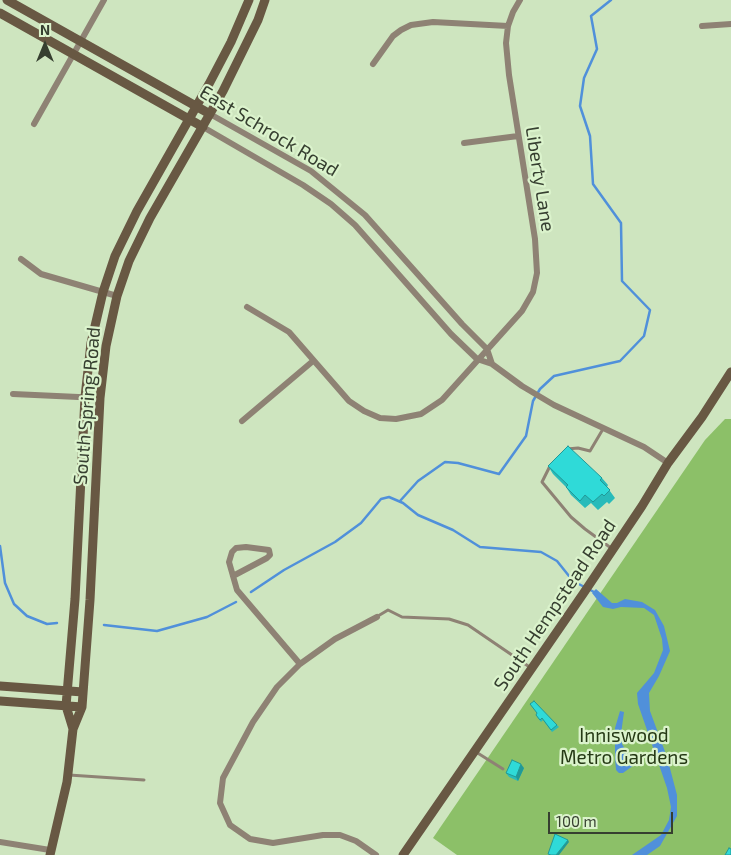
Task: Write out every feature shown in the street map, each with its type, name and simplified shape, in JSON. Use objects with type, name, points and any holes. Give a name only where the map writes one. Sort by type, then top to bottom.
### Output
[{"type":"main road","name":"East Schrock Road","points":[[6,0],[210,114]]},
{"type":"main road","name":"South Spring Road","points":[[73,728],[66,706],[75,599],[85,396],[91,343],[103,292],[115,256],[137,211],[190,119],[231,42],[249,0]]},
{"type":"main road","name":"South Spring Road","points":[[50,853],[68,775],[73,728],[82,707],[90,600],[100,398],[106,346],[117,296],[129,261],[150,218],[203,127],[245,49],[265,0]]},
{"type":"main road","name":"East Schrock Road","points":[[0,13],[203,127]]},
{"type":"main road","name":"South Hempstead Road","points":[[403,855],[590,584],[668,463],[702,417],[731,372]]},
{"type":"main road","points":[[0,686],[83,692]]},
{"type":"main road","points":[[0,701],[82,707]]},
{"type":"street","points":[[34,124],[104,0]]},
{"type":"street","name":"Liberty Lane","points":[[247,307],[288,332],[349,401],[364,411],[380,418],[396,419],[421,414],[433,408],[522,311],[533,292],[537,274],[534,239],[506,43],[508,26],[520,0]]},
{"type":"street","points":[[373,64],[393,36],[401,30],[417,24],[433,22],[508,26]]},
{"type":"street","points":[[702,26],[731,24]]},
{"type":"street","name":"East Schrock Road","points":[[210,114],[312,171],[365,214],[448,309],[487,349],[492,364]]},
{"type":"street","name":"East Schrock Road","points":[[203,127],[303,185],[331,204],[355,225],[451,334],[477,359],[492,364],[522,386],[554,405],[644,447],[668,463]]},
{"type":"street","points":[[464,143],[518,136]]},
{"type":"street","points":[[22,259],[41,274],[117,296]]},
{"type":"street","points":[[242,421],[313,361]]},
{"type":"street","points":[[13,394],[100,398]]},
{"type":"street","points":[[233,576],[270,556],[269,550],[246,547],[236,548],[229,556],[229,562],[233,576],[237,590],[300,664]]},
{"type":"street","points":[[376,855],[356,841],[340,835],[323,835],[273,843],[250,839],[230,825],[220,803],[223,778],[253,722],[277,687],[300,664],[335,639],[377,617]]},
{"type":"street","points":[[0,842],[50,853]]},
{"type":"lane","points":[[562,455],[568,449],[578,448],[590,451],[604,428]]},
{"type":"lane","points":[[556,461],[550,466],[542,482],[571,517],[613,549]]},
{"type":"lane","points":[[377,617],[388,610],[402,618],[449,619],[468,625],[532,669]]},
{"type":"lane","points":[[475,752],[503,769]]},
{"type":"lane","points":[[68,775],[144,780]]},
{"type":"green space","name":"Inniswood Metro Gardens","points":[[725,419],[731,419],[731,855],[457,855],[433,838],[705,440]]},
{"type":"water","points":[[596,589],[612,603],[625,599],[642,602],[655,610],[664,626],[670,651],[649,693],[650,711],[667,757],[677,795],[677,816],[660,846],[647,855],[632,855],[661,835],[669,820],[671,807],[667,788],[638,704],[637,693],[654,673],[663,650],[662,639],[654,615],[644,608],[621,607],[613,609],[603,607],[592,593]]},
{"type":"water","points":[[620,711],[624,712],[621,734],[622,744],[634,765],[623,773],[619,773],[616,770],[615,758],[615,728]]},
{"type":"building","points":[[568,446],[602,478],[600,480],[610,490],[604,496],[602,494],[593,502],[585,495],[580,501],[566,487],[568,485],[548,466]]},
{"type":"building","points":[[534,701],[557,725],[551,730],[542,718],[540,720],[536,715],[537,713],[530,704]]},
{"type":"building","points":[[512,760],[521,764],[516,777],[506,773]]},
{"type":"building","points":[[555,834],[568,840],[556,855],[551,855],[548,854]]},
{"type":"building","points":[[729,848],[731,849],[731,855],[725,855]]},
{"type":"waterway","points":[[400,501],[418,481],[445,462],[458,463],[499,474],[526,436],[533,401],[540,389],[554,376],[620,361],[644,336],[650,310],[622,281],[621,223],[593,184],[590,136],[580,106],[584,78],[597,49],[591,16],[611,0]]},
{"type":"waterway","points":[[251,592],[284,570],[335,542],[361,523],[381,499],[389,497],[403,503],[418,515],[453,530],[480,547],[541,552],[557,561],[573,581],[596,593]]},
{"type":"waterway","points":[[0,546],[5,583],[14,604],[27,616],[47,624],[57,623]]},
{"type":"waterway","points":[[104,625],[157,631],[207,617],[236,602]]}]
